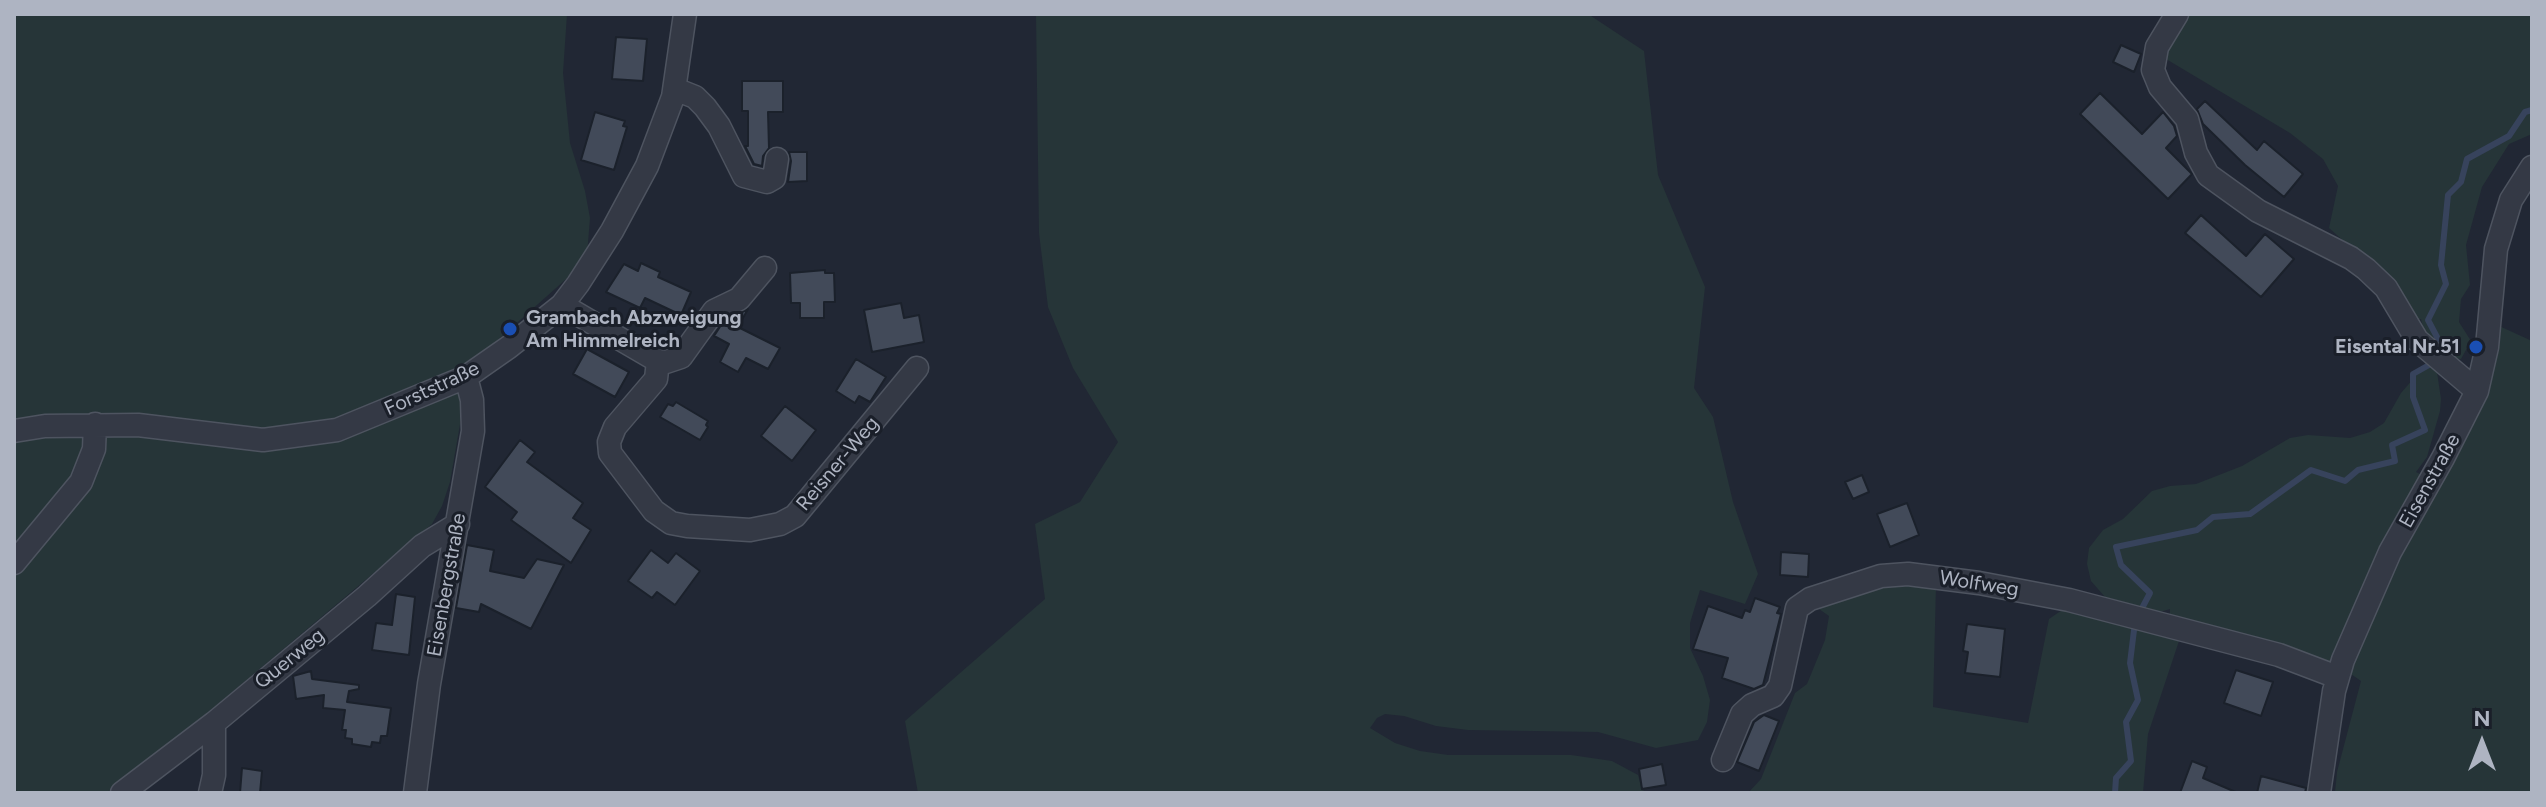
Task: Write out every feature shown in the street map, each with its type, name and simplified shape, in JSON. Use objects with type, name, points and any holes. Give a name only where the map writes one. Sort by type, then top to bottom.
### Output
[{"type":"street","name":"Forststraße","points":[[14,431],[95,424],[138,425],[263,440],[337,430],[466,377],[562,305],[612,231],[647,166],[675,89],[685,14]]},
{"type":"street","points":[[2177,14],[2157,47],[2153,70],[2160,87],[2187,119],[2196,153],[2208,175],[2258,211],[2351,258],[2366,269],[2386,288],[2417,340],[2477,391]]},
{"type":"street","points":[[675,89],[695,97],[705,107],[719,126],[744,176],[767,182],[774,178],[777,159]]},
{"type":"street","name":"Eisenstraße","points":[[2319,793],[2337,677],[2390,552],[2477,391],[2487,347],[2496,249],[2511,200],[2532,167]]},
{"type":"street","points":[[562,305],[658,361],[666,362],[681,357],[714,311],[739,299],[765,268]]},
{"type":"street","name":"Reisner-Weg","points":[[658,361],[656,379],[615,427],[609,442],[610,453],[654,511],[671,523],[750,530],[780,524],[795,516],[917,368]]},
{"type":"street","name":"Eisenbergstraße","points":[[415,793],[429,684],[473,431],[472,400],[466,377]]},
{"type":"street","points":[[14,563],[81,482],[94,449],[95,424]]},
{"type":"street","name":"Querweg","points":[[122,793],[214,723],[367,596],[422,546],[458,524]]},
{"type":"street","name":"Wolfweg","points":[[1723,760],[1742,714],[1752,705],[1773,696],[1780,686],[1797,608],[1810,599],[1881,576],[1908,574],[1979,583],[2069,600],[2279,655],[2337,677]]},
{"type":"street","points":[[210,793],[214,775],[214,723]]},
{"type":"shaded area","points":[[14,14],[567,14],[563,73],[570,143],[590,218],[587,255],[574,272],[478,361],[467,384],[450,482],[432,524],[199,720],[106,793],[14,793]]},
{"type":"shaded area","points":[[1036,14],[1588,14],[1644,51],[1658,175],[1705,287],[1694,388],[1713,417],[1733,502],[1758,574],[1745,604],[1700,590],[1690,623],[1690,648],[1710,700],[1707,722],[1698,740],[1656,748],[1598,732],[1468,730],[1385,714],[1377,718],[1370,728],[1395,743],[1448,755],[1571,755],[1612,761],[1638,775],[1642,790],[1649,793],[918,793],[905,721],[1045,599],[1035,524],[1080,502],[1118,442],[1073,368],[1048,307],[1039,233]]},
{"type":"shaded area","points":[[2184,14],[2532,14],[2532,134],[2509,144],[2482,187],[2466,245],[2470,285],[2461,299],[2459,322],[2471,341],[2461,359],[2446,357],[2425,337],[2421,319],[2411,320],[2347,244],[2329,228],[2338,186],[2323,159],[2290,133],[2161,56]]},
{"type":"shaded area","points":[[2497,325],[2532,341],[2532,793],[2335,793],[2337,772],[2361,681],[2348,672]]},
{"type":"shaded area","points":[[2429,366],[2437,372],[2441,399],[2427,457],[2416,472],[2424,476],[2333,667],[2170,621],[2170,609],[2160,612],[2105,597],[2091,581],[2087,564],[2089,548],[2103,530],[2123,519],[2152,491],[2196,484],[2242,466],[2290,438],[2308,435],[2350,438],[2370,432],[2384,423],[2401,393],[2420,371]]},
{"type":"shaded area","points":[[1936,584],[1933,707],[2028,723],[2049,619],[2068,606],[2181,635],[2148,734],[2143,793],[1748,793],[1761,779],[1795,693],[1807,684],[1825,640],[1829,616],[1812,604],[1865,586]]},
{"type":"building","points":[[616,37],[647,39],[643,81],[612,79]]},
{"type":"building","points":[[2121,45],[2141,54],[2134,72],[2113,62]]},
{"type":"building","points":[[742,81],[783,81],[783,112],[768,112],[769,148],[763,156],[762,166],[754,164],[745,146],[748,146],[748,111],[742,111]]},
{"type":"building","points":[[2100,93],[2142,134],[2163,112],[2174,126],[2177,136],[2166,148],[2192,174],[2168,199],[2080,114]]},
{"type":"building","points":[[2205,101],[2257,150],[2264,141],[2303,174],[2284,197],[2203,124],[2197,109]]},
{"type":"building","points":[[595,112],[625,121],[623,126],[627,127],[614,170],[581,160]]},
{"type":"building","points":[[789,152],[807,152],[807,181],[788,182]]},
{"type":"building","points":[[2201,215],[2246,256],[2265,234],[2294,259],[2261,297],[2185,233]]},
{"type":"building","points":[[641,263],[660,272],[658,277],[691,292],[681,315],[645,298],[640,308],[606,292],[624,264],[638,271]]},
{"type":"building","points":[[825,270],[825,273],[834,273],[835,302],[824,302],[824,318],[800,318],[800,303],[791,303],[790,273]]},
{"type":"building","points":[[901,303],[904,318],[919,315],[924,342],[872,352],[864,310]]},
{"type":"building","points":[[748,309],[738,327],[780,348],[768,369],[746,358],[738,372],[720,362],[729,344],[714,336],[723,322]]},
{"type":"building","points":[[587,349],[629,372],[615,397],[573,374]]},
{"type":"building","points":[[856,359],[886,377],[870,402],[859,396],[855,403],[836,391]]},
{"type":"building","points":[[676,402],[708,421],[700,440],[660,417],[668,404],[673,406]]},
{"type":"building","points":[[785,406],[816,430],[792,461],[761,436]]},
{"type":"building","points":[[520,440],[535,452],[527,462],[583,503],[573,518],[591,530],[571,563],[511,520],[517,512],[485,487]]},
{"type":"building","points":[[1862,475],[1869,492],[1853,499],[1845,482]]},
{"type":"building","points":[[1907,503],[1919,535],[1890,547],[1877,514]]},
{"type":"building","points":[[467,545],[494,550],[490,571],[524,578],[537,559],[564,565],[531,629],[481,604],[479,612],[456,608]]},
{"type":"building","points":[[651,550],[668,563],[676,553],[700,571],[675,605],[657,592],[652,598],[628,581]]},
{"type":"building","points":[[1781,552],[1809,554],[1808,577],[1780,575]]},
{"type":"building","points":[[396,594],[415,597],[409,655],[372,650],[376,623],[392,625]]},
{"type":"building","points":[[1755,598],[1780,607],[1777,613],[1781,614],[1763,685],[1754,689],[1722,678],[1728,658],[1693,649],[1708,606],[1742,618],[1745,610],[1750,612]]},
{"type":"building","points":[[1967,624],[2005,629],[2000,677],[1965,673],[1968,652],[1963,651]]},
{"type":"building","points":[[2236,670],[2273,682],[2261,716],[2224,703]]},
{"type":"building","points":[[311,671],[312,679],[359,685],[359,689],[349,691],[347,702],[391,708],[387,736],[381,736],[380,743],[372,742],[371,747],[352,744],[352,739],[345,738],[346,730],[342,730],[345,710],[323,708],[324,695],[296,699],[293,676]]},
{"type":"building","points":[[1764,715],[1779,721],[1759,771],[1737,762],[1754,722]]},
{"type":"building","points":[[2192,761],[2207,767],[2203,778],[2238,793],[2180,793]]},
{"type":"building","points":[[1662,764],[1666,785],[1642,789],[1639,769]]},
{"type":"building","points":[[242,768],[262,771],[260,793],[240,793]]},
{"type":"building","points":[[2261,776],[2306,788],[2305,793],[2257,793]]},
{"type":"waterway","points":[[2434,349],[2437,337],[2428,320],[2446,284],[2441,265],[2448,195],[2461,182],[2467,159],[2509,136],[2525,112],[2532,110]]},
{"type":"waterway","points":[[2140,612],[2150,593],[2121,565],[2116,547],[2197,530],[2213,517],[2250,514],[2311,470],[2345,481],[2358,470],[2395,461],[2392,445],[2425,430],[2413,397],[2413,374],[2429,365],[2430,360]]},
{"type":"waterway","points":[[2115,793],[2116,778],[2131,761],[2126,722],[2138,700],[2130,663],[2135,622]]},
{"type":"place","name":"Grambach Abzweigung Am Himmelreich","points":[[510,329]]},
{"type":"place","name":"Eisental Nr.51","points":[[2476,347]]}]
